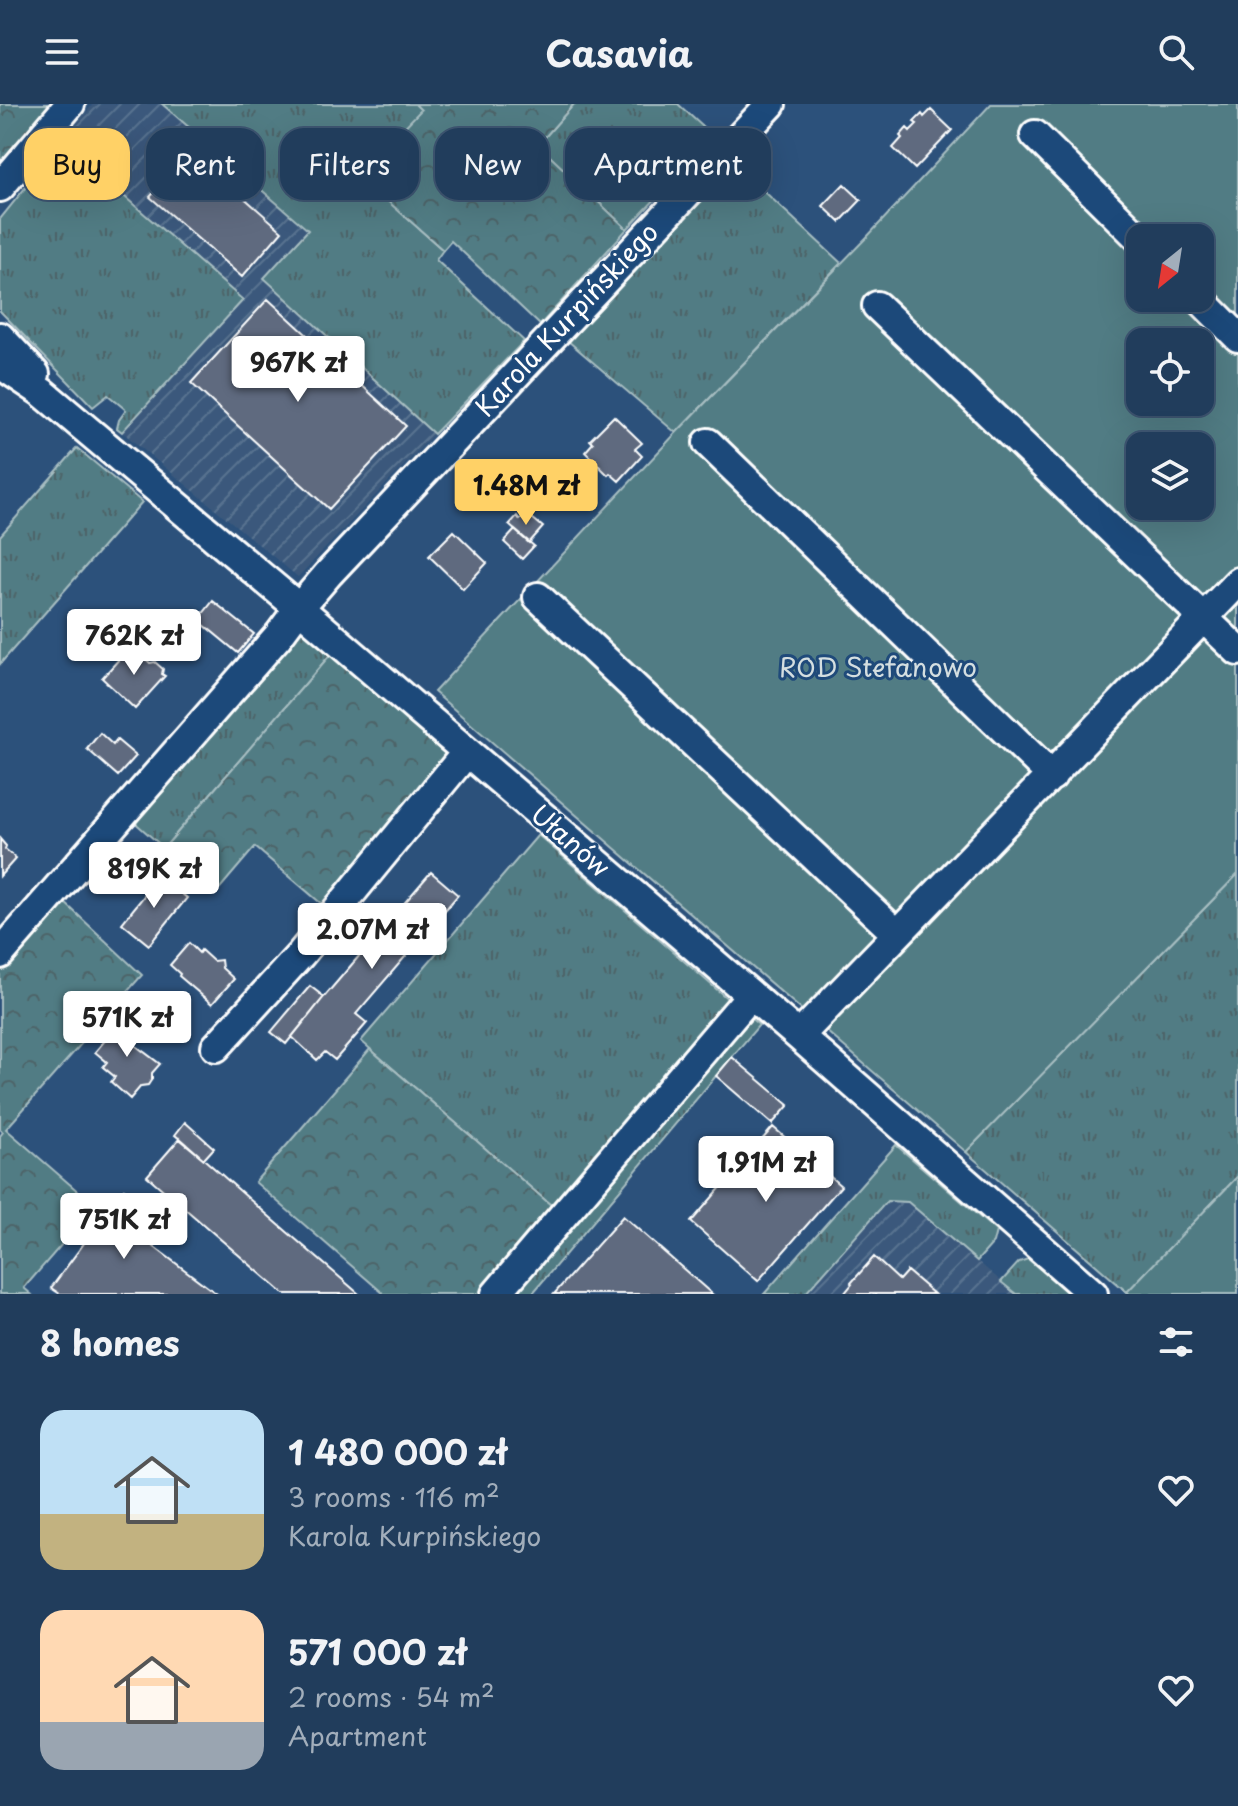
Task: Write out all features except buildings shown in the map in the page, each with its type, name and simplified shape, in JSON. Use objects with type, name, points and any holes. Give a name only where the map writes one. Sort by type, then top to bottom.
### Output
[{"type":"street","points":[[0,187],[70,104]]},
{"type":"street","name":"Karola Kurpińskiego","points":[[0,954],[279,635],[329,573],[771,104]]},
{"type":"street","points":[[1035,135],[1126,225]]},
{"type":"street","points":[[877,306],[1238,651]]},
{"type":"street","points":[[1213,312],[1238,337]]},
{"type":"street","name":"Ułanów","points":[[0,337],[34,373],[43,393]]},
{"type":"street","name":"Ułanów","points":[[0,364],[43,393],[299,608],[799,1036],[1093,1294]]},
{"type":"street","points":[[708,443],[1052,776]]},
{"type":"street","points":[[799,1036],[1238,582]]},
{"type":"street","points":[[538,597],[897,934]]},
{"type":"street","points":[[216,1047],[301,954],[467,752]]},
{"type":"street","points":[[496,1294],[750,996]]},
{"type":"shaded area","points":[[93,104],[162,104],[190,128],[146,128],[146,200],[264,200],[264,193],[308,231],[265,278],[434,434],[298,577],[122,432],[243,300],[128,200],[130,128],[73,128]]},
{"type":"shaded area","points":[[887,1201],[907,1201],[1016,1294],[805,1294]]},
{"type":"green space","points":[[0,104],[51,104],[30,128],[24,128],[24,135],[0,162]]},
{"type":"green space","points":[[162,104],[415,104],[422,110],[405,128],[280,128],[280,200],[387,200],[443,250],[436,260],[524,341],[434,434],[264,278],[308,230],[264,192],[264,128],[190,128]]},
{"type":"green space","points":[[415,104],[574,104],[549,132],[549,128],[435,128],[435,200],[549,200],[549,155],[565,170],[565,200],[596,200],[627,229],[540,325],[451,241],[443,250],[386,200],[419,200],[419,128],[404,128],[421,110]]},
{"type":"green space","points":[[574,104],[678,104],[704,128],[565,128],[565,170],[549,155],[549,132]]},
{"type":"green space","name":"ROD Stefanowo","points":[[991,104],[1238,104],[1238,874],[966,1152],[434,692],[676,433]]},
{"type":"green space","points":[[24,189],[24,200],[128,200],[243,300],[122,432],[117,428],[126,410],[108,395],[93,407],[0,311],[0,219]]},
{"type":"green space","points":[[771,198],[841,263],[676,433],[568,341],[703,200]]},
{"type":"green space","points":[[596,200],[654,200],[627,229]]},
{"type":"green space","points":[[77,448],[142,502],[0,664],[0,536]]},
{"type":"green space","points":[[300,629],[330,655],[164,848],[132,820]]},
{"type":"green space","points":[[330,655],[449,757],[323,905],[255,847],[215,894],[164,848]]},
{"type":"green space","points":[[538,835],[729,1000],[552,1206],[361,1041]]},
{"type":"green space","points":[[1238,874],[1238,1176],[1127,1292],[966,1152]]},
{"type":"green space","points":[[62,900],[142,975],[6,1129],[95,1206],[24,1288],[31,1294],[0,1294],[0,1136],[3,1132],[0,1129],[0,971]]},
{"type":"green space","points":[[745,1014],[759,1025],[532,1294],[510,1294]]},
{"type":"green space","points":[[370,1049],[552,1206],[478,1294],[384,1294],[255,1182]]},
{"type":"green space","points":[[896,1145],[996,1231],[993,1243],[977,1261],[908,1202],[887,1201],[805,1294],[764,1294]]},
{"type":"green space","points":[[1238,1176],[1238,1294],[1127,1292]]},
{"type":"green space","points":[[1028,1259],[1069,1294],[1016,1294],[1001,1282],[1019,1262]]}]
